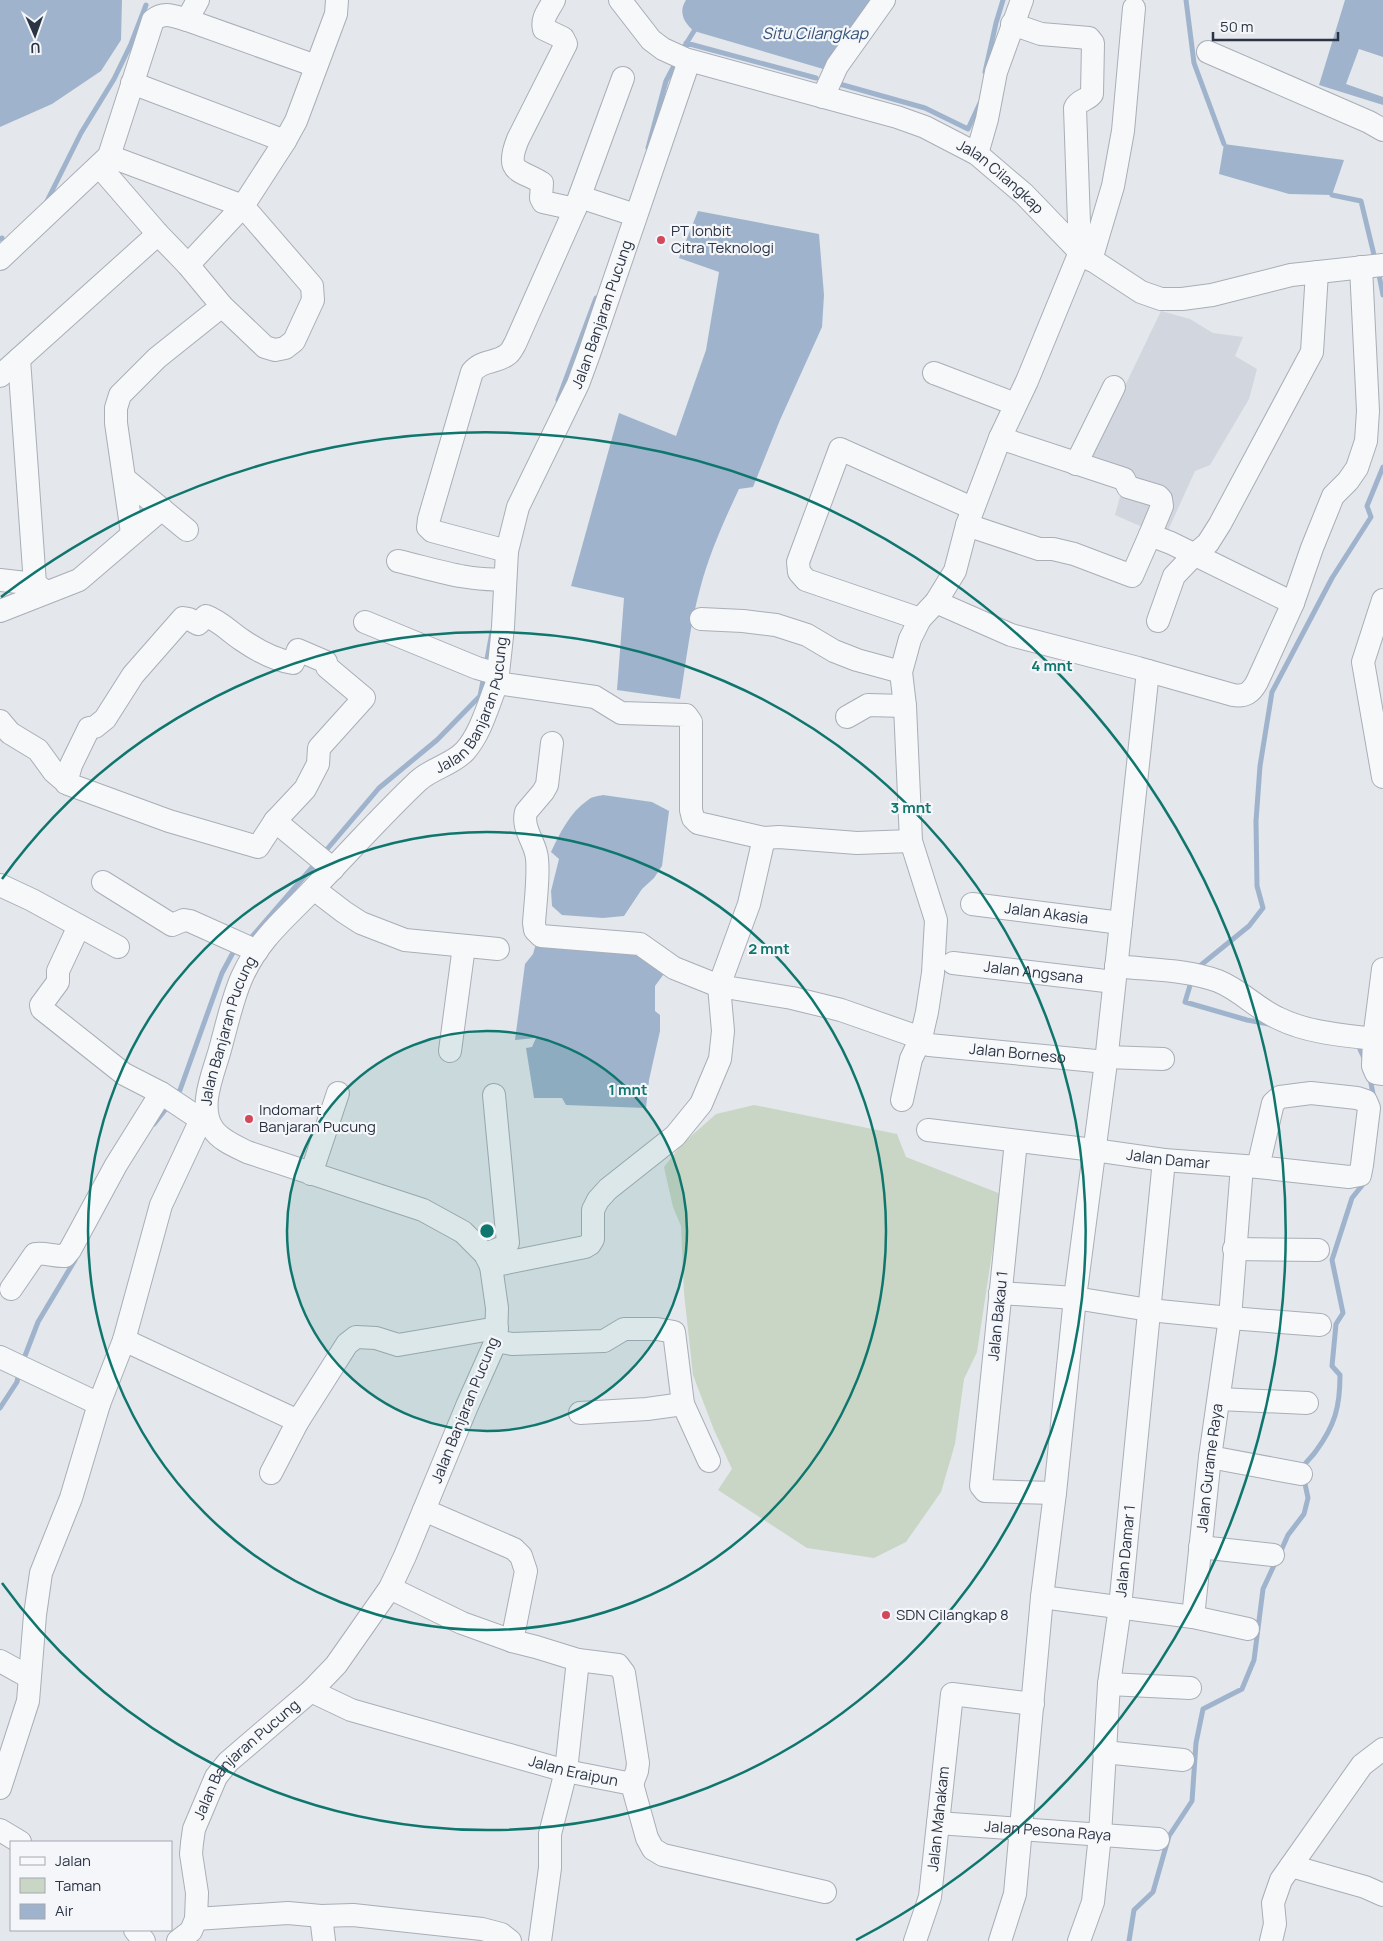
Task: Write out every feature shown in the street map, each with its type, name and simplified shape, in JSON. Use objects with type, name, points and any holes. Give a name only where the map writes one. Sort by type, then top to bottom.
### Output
[{"type":"street","points":[[187,20],[198,0]]},
{"type":"street","points":[[188,265],[242,206],[285,141],[296,121],[336,14],[337,0]]},
{"type":"street","points":[[554,0],[543,19],[543,27],[544,30],[563,38],[566,44],[518,139],[514,150],[514,164],[518,172],[542,183],[543,202],[578,203],[629,213]]},
{"type":"street","points":[[823,97],[837,66],[884,0]]},
{"type":"street","points":[[976,154],[987,119],[996,72],[1022,0]]},
{"type":"street","name":"Jalan Cilangkap","points":[[630,3],[652,40],[663,49],[687,60],[897,117],[925,127],[976,154],[1024,194],[1086,256],[1141,292],[1162,298],[1182,299],[1212,294],[1291,275],[1372,266]]},
{"type":"street","points":[[902,1100],[911,1059],[925,1042],[933,973],[936,920],[911,841],[905,706],[901,672],[910,639],[920,619],[936,602],[955,571],[969,517],[1000,438],[1086,256],[1113,186],[1123,131],[1134,8]]},
{"type":"street","points":[[0,259],[104,161],[153,20],[160,15],[168,14],[187,20],[316,66]]},
{"type":"street","points":[[1012,24],[1041,34],[1088,38],[1092,40],[1092,94],[1089,98],[1078,103],[1075,108],[1086,256]]},
{"type":"street","points":[[1208,52],[1369,122],[1383,130]]},
{"type":"street","name":"Jalan Banjaran Pucung","points":[[196,1919],[197,1894],[192,1843],[194,1830],[216,1777],[228,1762],[311,1691],[336,1665],[390,1588],[496,1335],[497,1308],[488,1260],[463,1232],[423,1210],[247,1152],[223,1139],[205,1119],[207,1101],[218,1058],[242,977],[245,945],[270,932],[314,889],[398,800],[425,775],[451,762],[474,741],[503,627],[498,579],[500,549],[518,507],[578,384],[589,354],[629,213],[687,60]]},
{"type":"street","points":[[500,549],[432,531],[428,527],[429,519],[472,372],[478,365],[497,360],[508,354],[515,344],[578,203],[623,78]]},
{"type":"street","points":[[132,83],[285,141]]},
{"type":"street","points":[[104,161],[242,206],[312,286],[313,300],[294,341],[285,348],[275,350],[265,347],[222,306],[188,265],[158,234],[104,161]]},
{"type":"street","points":[[0,376],[158,234]]},
{"type":"street","points":[[936,602],[1011,635],[1148,670],[1233,696],[1248,694],[1257,682],[1293,603],[1333,496],[1348,481],[1357,468],[1366,440],[1372,266]]},
{"type":"street","points":[[1158,621],[1174,576],[1194,554],[1208,543],[1220,524],[1312,352],[1317,272]]},
{"type":"street","points":[[132,532],[116,423],[116,408],[120,395],[157,358],[222,306]]},
{"type":"street","points":[[18,359],[40,588]]},
{"type":"street","points":[[934,373],[1015,404]]},
{"type":"street","points":[[1076,464],[1114,387]]},
{"type":"street","points":[[920,619],[806,580],[799,572],[798,562],[840,449],[969,517],[1039,549],[1052,549],[1074,554],[1129,576],[1133,574],[1162,506],[1161,499],[1158,496],[1128,487],[1124,479],[1000,438]]},
{"type":"street","points":[[125,479],[187,530]]},
{"type":"street","points":[[0,611],[40,588],[79,580],[132,532],[162,508]]},
{"type":"street","points":[[1150,535],[1194,554],[1293,603]]},
{"type":"street","points":[[398,561],[464,577],[498,579]]},
{"type":"street","points":[[0,580],[40,588]]},
{"type":"street","points":[[1383,600],[1364,662],[1375,682],[1383,777]]},
{"type":"street","points":[[3,734],[38,750],[54,772],[66,783],[96,796],[169,821],[258,847],[274,821],[306,789],[318,764],[320,748],[364,698],[327,667],[326,662],[298,650],[293,662],[278,660],[243,641],[216,620],[206,616],[198,624],[183,618],[133,675],[105,719],[95,727],[89,728],[71,765],[66,783]]},
{"type":"street","points":[[701,619],[776,625],[807,635],[857,660],[901,672]]},
{"type":"street","points":[[365,622],[491,674],[595,697],[620,713],[689,717],[691,722],[691,810],[693,818],[698,823],[764,838],[779,837],[858,843],[911,841]]},
{"type":"street","points":[[1000,1941],[1015,1894],[1042,1597],[1055,1493],[1075,1298],[1106,1060],[1148,670]]},
{"type":"street","points":[[847,717],[868,705],[905,706]]},
{"type":"street","name":"Jalan Borneso","points":[[552,743],[547,785],[544,792],[526,812],[525,817],[526,826],[537,859],[534,923],[535,930],[541,936],[640,944],[674,968],[718,986],[792,998],[831,1008],[925,1042],[1106,1060],[1164,1059]]},
{"type":"street","points":[[274,821],[333,868]]},
{"type":"street","points":[[488,1260],[585,1247],[590,1244],[593,1239],[593,1210],[598,1200],[608,1189],[675,1136],[701,1104],[720,1059],[723,1031],[718,986],[749,904],[764,838]]},
{"type":"street","points":[[103,882],[172,925],[187,920],[245,945]]},
{"type":"street","points":[[0,885],[32,900],[118,947]]},
{"type":"street","points":[[314,889],[361,923],[405,940],[498,949]]},
{"type":"street","name":"Jalan Akasia","points":[[972,904],[1120,923]]},
{"type":"street","points":[[0,1788],[28,1701],[35,1615],[41,1573],[71,1498],[99,1404],[124,1340],[161,1205],[198,1126],[205,1119],[124,1074],[42,1009],[41,1005],[58,982],[58,971],[79,926]]},
{"type":"street","points":[[450,1051],[464,946]]},
{"type":"street","name":"Jalan Angsana","points":[[953,964],[1115,974],[1194,975],[1227,985],[1280,1019],[1326,1032],[1374,1039]]},
{"type":"street","points":[[1383,969],[1374,1039],[1373,1066],[1376,1073],[1383,1074]]},
{"type":"street","points":[[311,1174],[338,1093]]},
{"type":"street","name":"Jalan Gurame Raya","points":[[1193,1617],[1210,1457],[1230,1318],[1234,1249],[1250,1167],[1273,1103],[1280,1097],[1311,1093],[1357,1098],[1366,1101],[1369,1108],[1360,1175],[1349,1177],[1250,1167]]},
{"type":"street","points":[[488,1260],[508,1243],[494,1095]]},
{"type":"street","points":[[12,1289],[35,1254],[42,1252],[65,1256],[70,1250],[116,1165],[168,1098]]},
{"type":"street","name":"Jalan Damar","points":[[928,1130],[1164,1160],[1250,1167]]},
{"type":"street","name":"Jalan Bakau 1","points":[[1016,1141],[981,1486],[984,1490],[1055,1493]]},
{"type":"street","name":"Jalan Damar 1","points":[[1079,1941],[1093,1902],[1100,1835],[1109,1684],[1120,1607],[1164,1160]]},
{"type":"street","points":[[1234,1249],[1318,1250]]},
{"type":"street","points":[[1000,1293],[1075,1298],[1149,1310],[1320,1325]]},
{"type":"street","points":[[271,1473],[298,1421],[347,1344],[356,1336],[376,1338],[398,1345],[496,1335],[512,1344],[604,1341],[624,1329],[657,1329],[674,1332],[682,1404],[709,1461]]},
{"type":"street","points":[[124,1340],[298,1421]]},
{"type":"street","points":[[4,1359],[99,1404]]},
{"type":"street","points":[[1219,1399],[1307,1403]]},
{"type":"street","points":[[580,1413],[647,1409],[682,1404]]},
{"type":"street","points":[[1210,1457],[1301,1474]]},
{"type":"street","points":[[424,1510],[514,1549],[521,1556],[526,1572],[512,1641]]},
{"type":"street","points":[[1200,1547],[1272,1555]]},
{"type":"street","points":[[390,1588],[462,1623],[512,1641],[578,1660],[618,1665],[624,1673],[638,1763],[637,1772],[632,1784]]},
{"type":"street","points":[[1042,1597],[1193,1617],[1248,1629]]},
{"type":"street","points":[[540,1941],[550,1868],[550,1834],[566,1771],[578,1660]]},
{"type":"street","points":[[0,1661],[30,1677]]},
{"type":"street","points":[[1109,1684],[1190,1688]]},
{"type":"street","name":"Jalan Eraipun","points":[[311,1691],[351,1710],[566,1771],[632,1784],[647,1838],[653,1849],[663,1855],[825,1892]]},
{"type":"street","name":"Jalan Mahakam","points":[[915,1941],[930,1897],[952,1694],[1033,1704]]},
{"type":"street","points":[[1272,1941],[1275,1924],[1273,1903],[1281,1880],[1362,1765],[1383,1749]]},
{"type":"street","points":[[1104,1752],[1184,1760]]},
{"type":"street","name":"Jalan Pesona Raya","points":[[938,1823],[1158,1839]]},
{"type":"street","points":[[0,1830],[18,1841]]},
{"type":"street","points":[[1291,1866],[1365,1887],[1383,1895]]},
{"type":"street","points":[[178,1941],[191,1931],[196,1919],[288,1913],[321,1916],[353,1914],[417,1932],[482,1929],[501,1934],[510,1941]]},
{"type":"street","points":[[321,1916],[324,1941]]},
{"type":"street","points":[[136,1931],[144,1941]]},
{"type":"shaded area","points":[[1161,311],[1190,319],[1213,333],[1243,337],[1235,356],[1257,369],[1249,399],[1210,465],[1195,471],[1165,537],[1115,515],[1123,486],[1081,469],[1124,388]]},
{"type":"green space","points":[[754,1105],[897,1134],[906,1157],[1001,1194],[977,1352],[964,1379],[955,1444],[941,1492],[906,1542],[874,1558],[807,1548],[718,1490],[732,1469],[714,1430],[693,1375],[684,1293],[681,1226],[673,1207],[664,1167],[681,1145],[716,1114]]},
{"type":"water","points":[[0,0],[122,0],[121,40],[101,71],[52,104],[0,127]]},
{"type":"water","name":"Situ Cilangkap","points":[[686,0],[879,0],[830,71],[694,31],[683,17],[682,9]]},
{"type":"water","points":[[1345,0],[1383,0],[1383,57],[1359,49],[1346,84],[1383,97],[1383,105],[1319,85]]},
{"type":"water","points":[[1224,144],[1344,160],[1332,195],[1289,194],[1219,174]]},
{"type":"water","points":[[698,211],[819,234],[824,295],[822,327],[780,420],[753,487],[739,489],[722,525],[708,563],[700,589],[688,644],[680,699],[617,690],[624,598],[571,586],[619,413],[676,436],[706,350],[719,272],[679,258]]},
{"type":"water","points":[[603,795],[652,802],[669,811],[662,866],[654,878],[642,889],[624,916],[603,918],[562,915],[552,906],[551,891],[559,859],[551,852],[562,830],[576,811],[589,799]]},
{"type":"water","points":[[537,940],[643,950],[666,971],[655,986],[655,1011],[660,1015],[660,1031],[649,1080],[646,1108],[566,1105],[562,1098],[534,1098],[526,1048],[532,1047],[536,1038],[515,1040],[525,964],[533,954]]},
{"type":"waterway","points":[[985,72],[1003,0]]},
{"type":"waterway","points":[[1186,0],[1194,63],[1224,144]]},
{"type":"waterway","points":[[47,201],[81,133],[114,79],[131,44],[146,5]]},
{"type":"waterway","points":[[681,52],[694,31]]},
{"type":"waterway","points":[[686,43],[816,78]]},
{"type":"waterway","points":[[648,148],[666,81],[676,62]]},
{"type":"waterway","points":[[836,83],[925,108],[968,129],[980,103]]},
{"type":"waterway","points":[[1332,195],[1361,201],[1375,259]]},
{"type":"waterway","points":[[1378,270],[1383,295]]},
{"type":"waterway","points":[[558,400],[596,298]]},
{"type":"waterway","points":[[1196,969],[1249,926],[1263,908],[1257,886],[1256,821],[1260,766],[1272,692],[1332,578],[1371,517],[1367,506],[1383,467]]},
{"type":"waterway","points":[[486,665],[492,632]]},
{"type":"waterway","points":[[323,854],[379,788],[437,740],[480,696],[484,676]]},
{"type":"waterway","points":[[247,940],[250,939],[316,863]]},
{"type":"waterway","points":[[175,1096],[180,1090],[222,973],[236,947]]},
{"type":"waterway","points":[[1192,979],[1185,1002],[1247,1020],[1269,1024]]},
{"type":"waterway","points":[[1357,1043],[1365,1060]]},
{"type":"waterway","points":[[1370,1078],[1374,1099]]},
{"type":"waterway","points":[[154,1124],[169,1105]]},
{"type":"waterway","points":[[1302,1469],[1328,1433],[1339,1397],[1340,1375],[1332,1366],[1336,1324],[1343,1313],[1332,1260],[1352,1198],[1364,1183]]},
{"type":"waterway","points":[[23,1361],[38,1322],[75,1260]]},
{"type":"waterway","points":[[0,1408],[17,1382],[19,1371]]},
{"type":"waterway","points":[[1280,1553],[1288,1535],[1304,1514],[1308,1498],[1304,1479]]},
{"type":"waterway","points":[[1129,1941],[1134,1910],[1153,1892],[1169,1836],[1192,1801],[1196,1743],[1203,1709],[1242,1689],[1254,1660],[1263,1589],[1276,1561]]},
{"type":"place","name":"PT Ionbit Citra Teknologi","points":[[661,240]]},
{"type":"place","name":"Indomart Banjaran Pucung","points":[[249,1119]]},
{"type":"place","name":"SDN Cilangkap 8","points":[[886,1615]]}]
